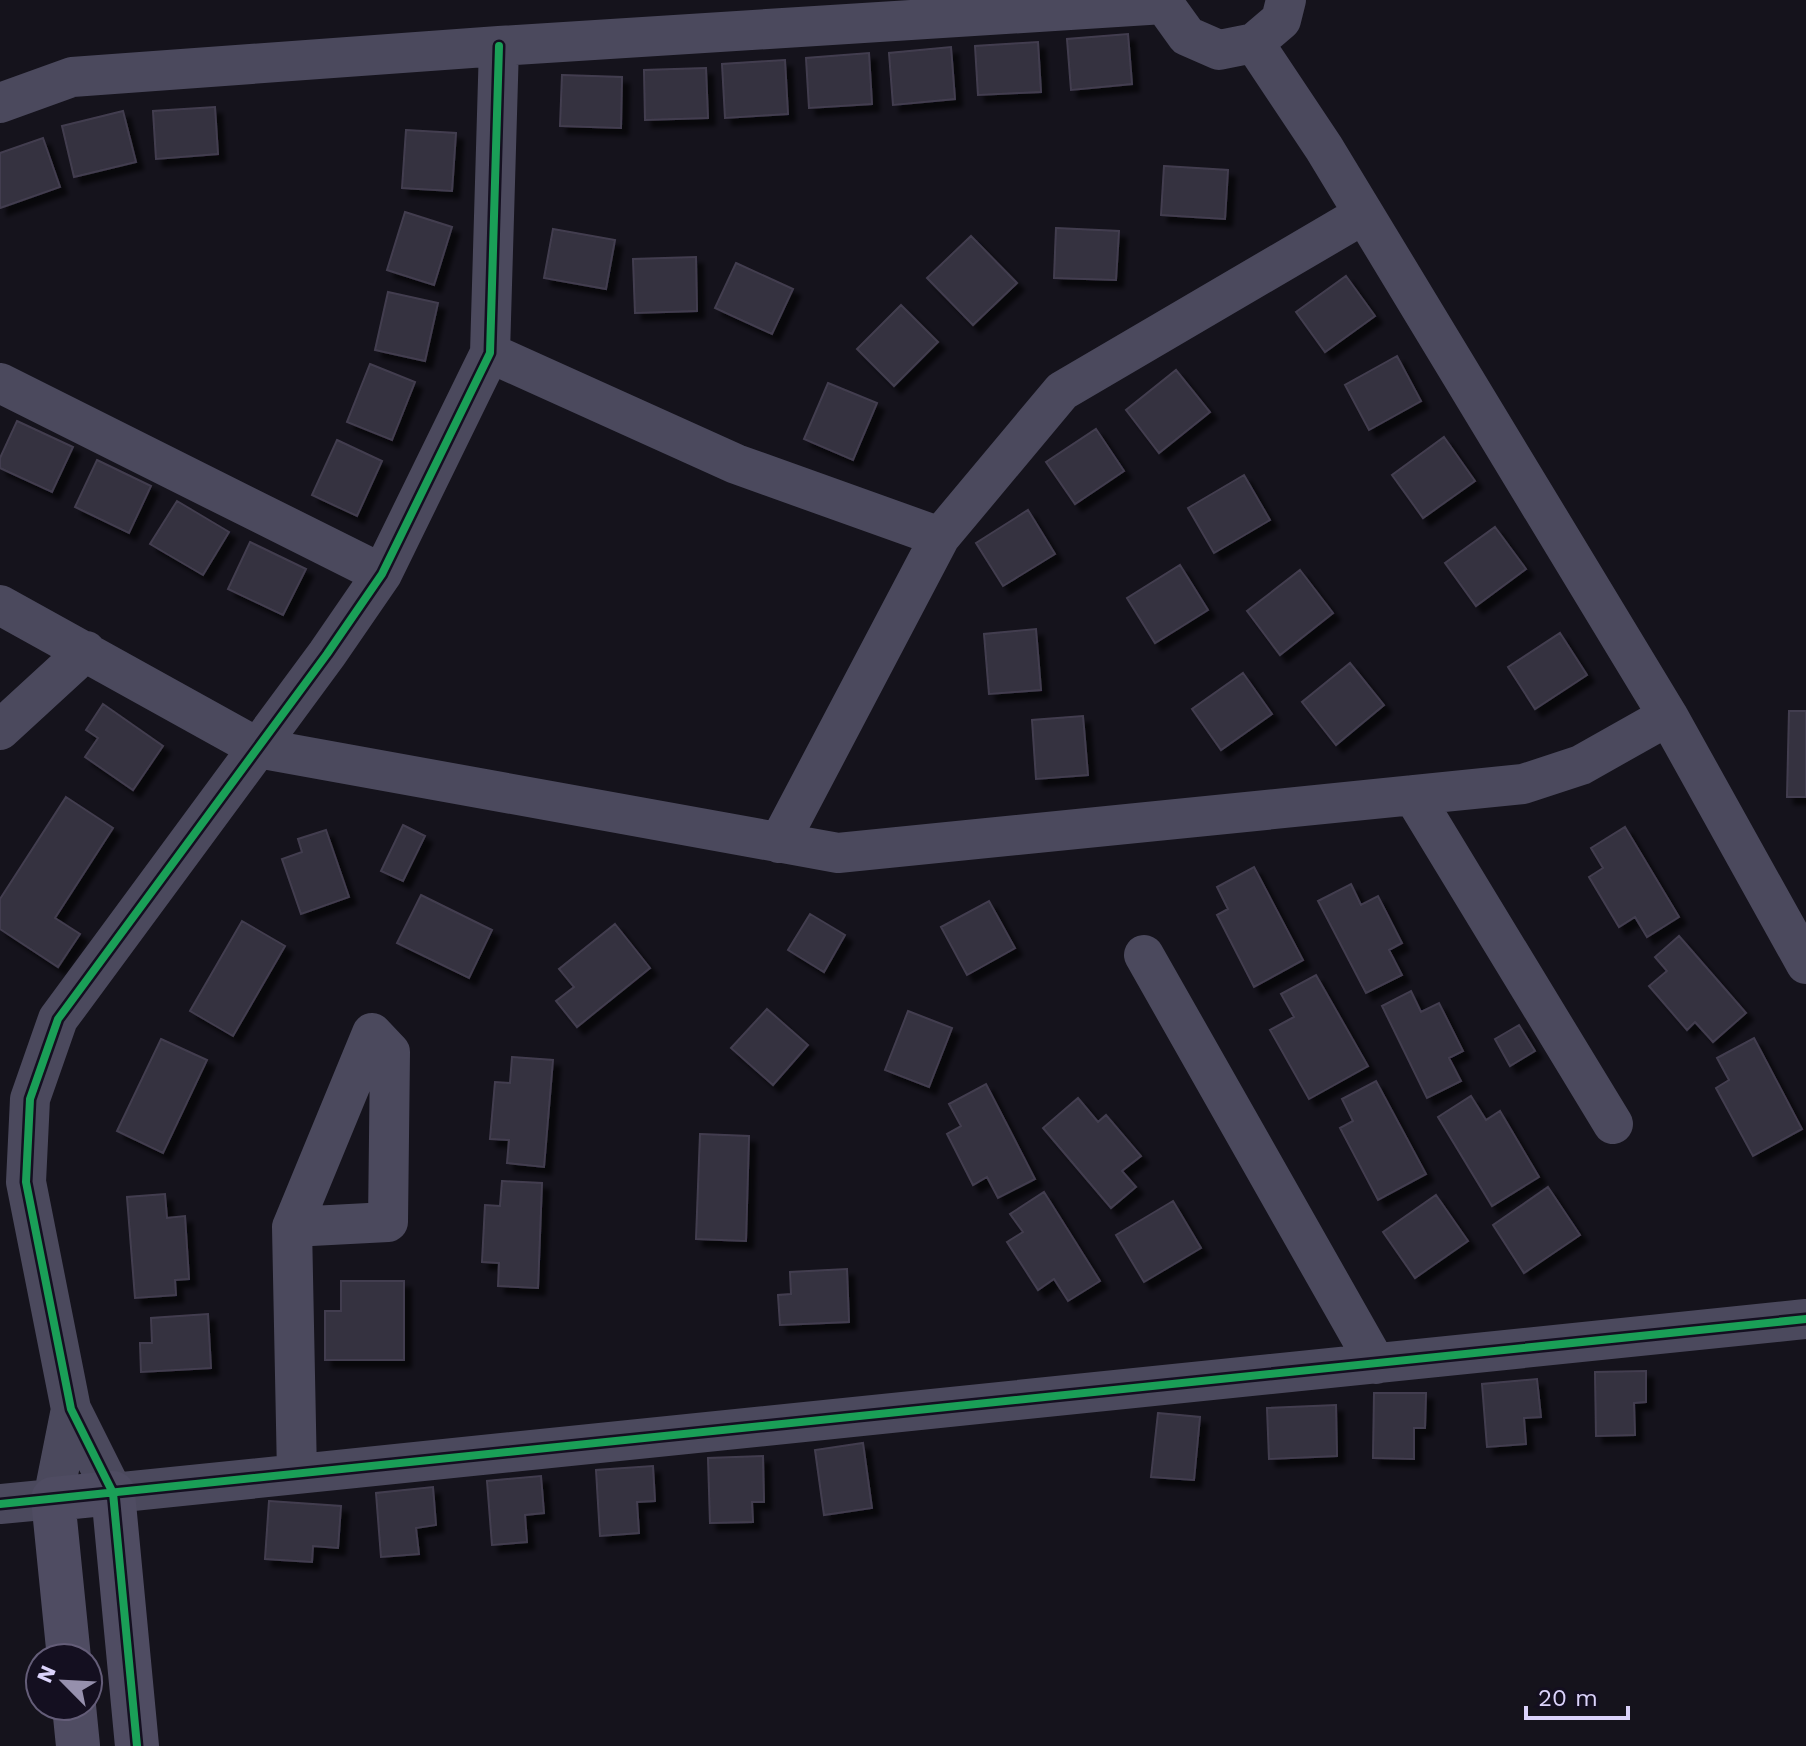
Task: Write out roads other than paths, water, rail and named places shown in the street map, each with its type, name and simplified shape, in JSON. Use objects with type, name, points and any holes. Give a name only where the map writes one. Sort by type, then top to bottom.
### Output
[{"type":"street","points":[[0,103],[72,77],[1164,2],[1187,36],[1219,50],[1254,43],[1281,20],[1286,0]]},
{"type":"street","points":[[1254,43],[1364,214],[1668,716],[1806,964]]},
{"type":"street","points":[[137,1746],[113,1493],[71,1409],[26,1182],[15,1094],[58,1019],[382,574],[490,353],[499,46]]},
{"type":"street","points":[[779,843],[940,537],[1062,391],[1364,214]]},
{"type":"street","points":[[490,353],[736,464],[940,537]]},
{"type":"street","points":[[0,383],[382,574]]},
{"type":"street","points":[[0,605],[258,748],[838,853],[1523,784],[1581,765],[1668,716]]},
{"type":"street","points":[[0,730],[86,651]]},
{"type":"street","points":[[1413,795],[1613,1124]]},
{"type":"street","points":[[1144,955],[1376,1364]]},
{"type":"street","points":[[292,1227],[388,1222],[390,1052],[372,1033],[292,1227],[297,1474]]},
{"type":"street","points":[[0,1504],[1806,1319]]},
{"type":"street","points":[[67,1642],[53,1499],[71,1409]]},
{"type":"street","points":[[76,1722],[78,1746]]}]
